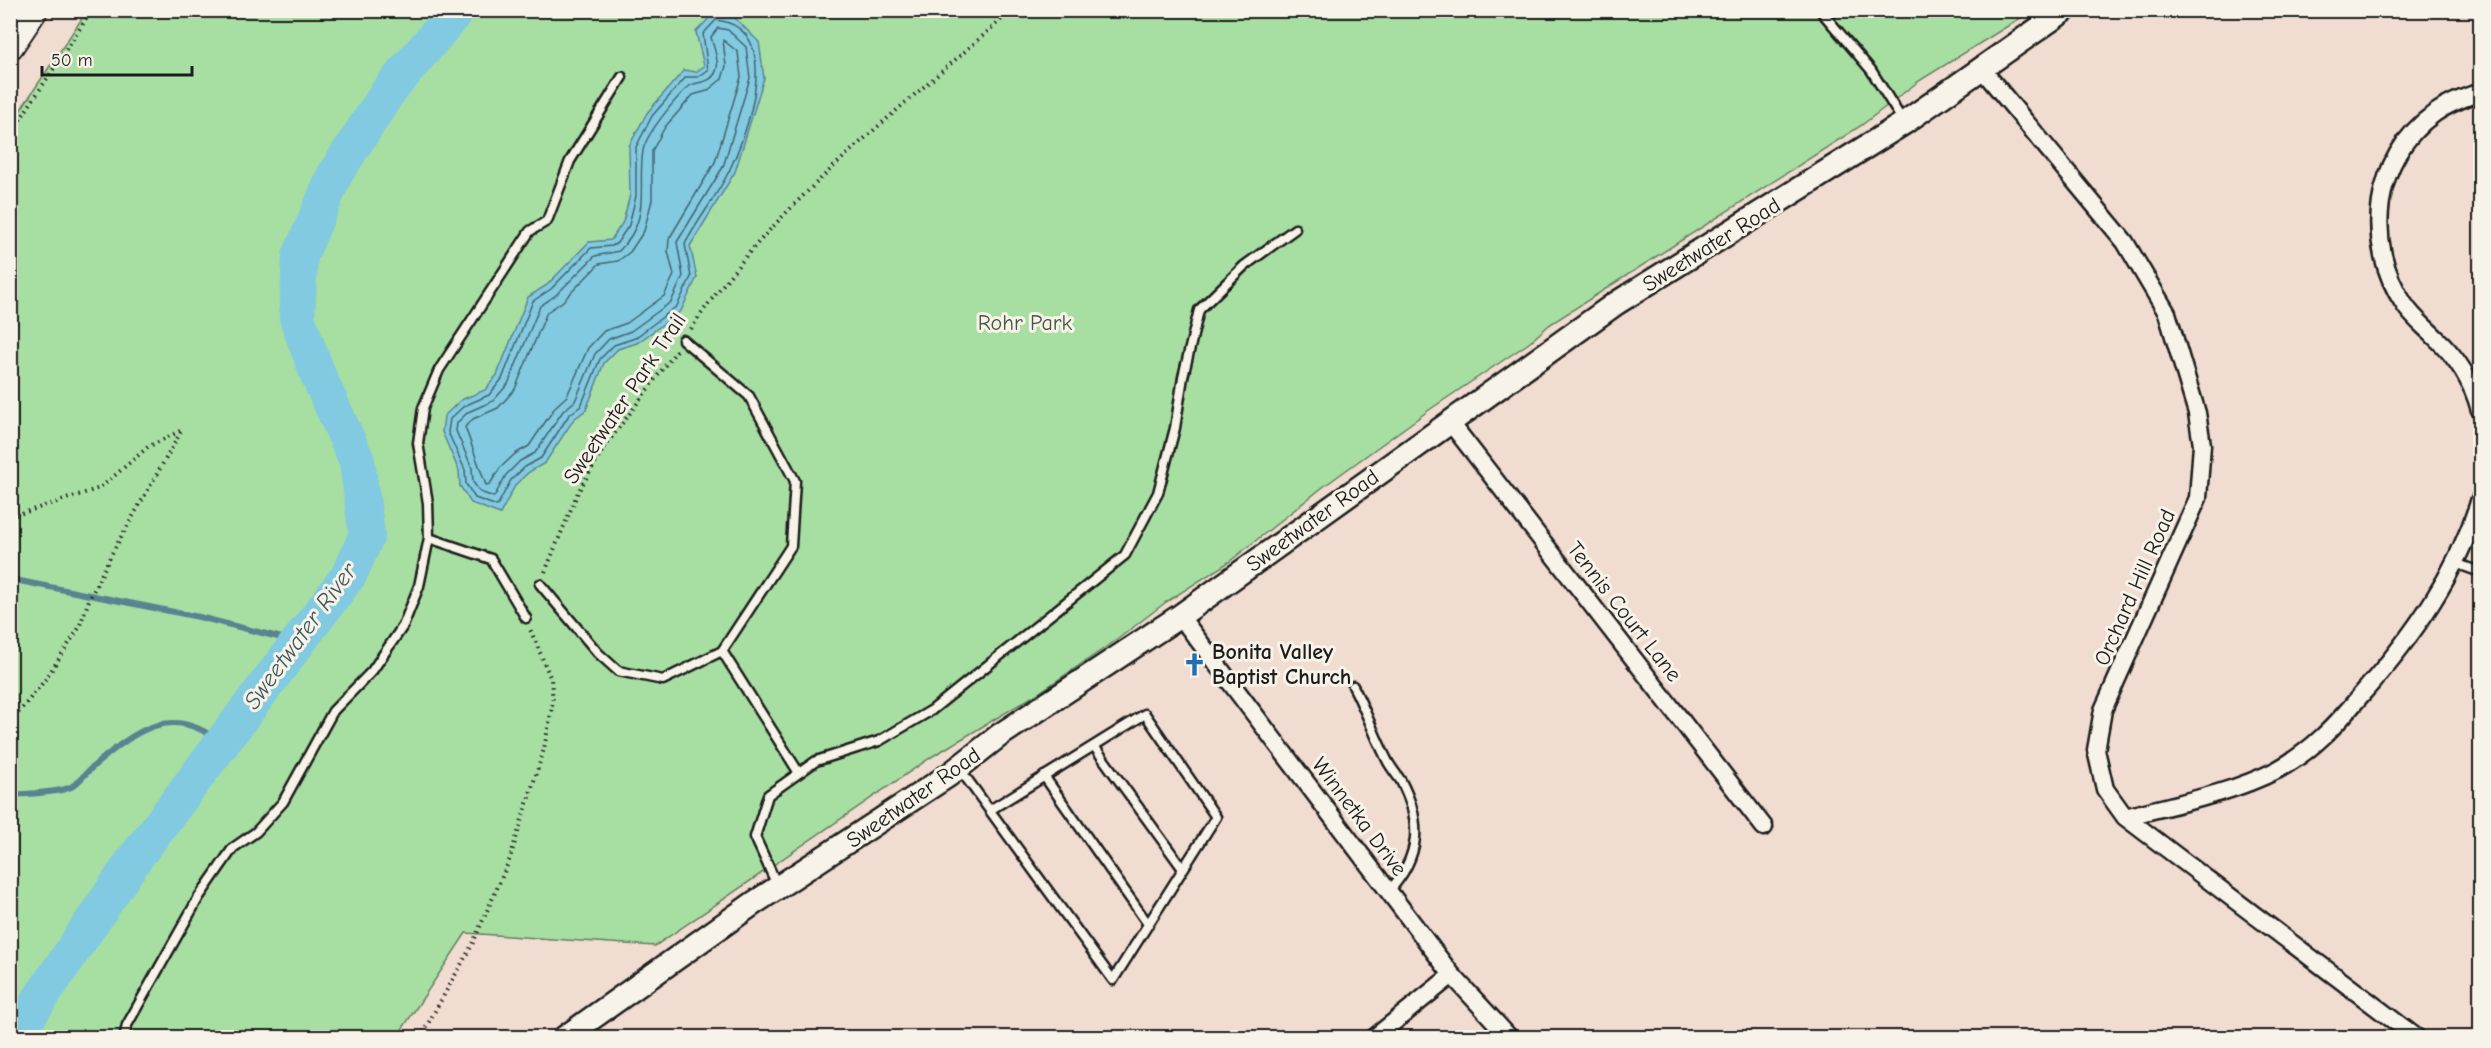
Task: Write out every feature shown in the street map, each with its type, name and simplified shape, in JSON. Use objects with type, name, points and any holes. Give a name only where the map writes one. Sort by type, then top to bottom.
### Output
[{"type":"main road","points":[[10,46],[34,10]]},
{"type":"main road","name":"Sweetwater Road","points":[[564,1038],[778,888],[959,767],[1000,735],[1180,616],[1615,304],[1904,123],[2065,10]]},
{"type":"street","name":"Orchard Hill Road","points":[[1981,68],[2125,242],[2167,313],[2197,413],[2202,445],[2198,498],[2103,710],[2096,750],[2105,789],[2125,817],[2417,1038]]},
{"type":"street","points":[[2481,92],[2450,104],[2433,114],[2405,142],[2386,177],[2378,215],[2381,254],[2395,290],[2418,322],[2459,364],[2481,410]]},
{"type":"street","name":"Tennis Court Lane","points":[[1450,422],[1764,827]]},
{"type":"street","points":[[2125,817],[2257,779],[2296,758],[2314,745],[2347,714],[2402,649],[2428,611],[2455,562],[2481,499]]},
{"type":"street","name":"Winnetka Drive","points":[[1180,616],[1452,975],[1510,1038]]},
{"type":"street","points":[[1374,1038],[1452,975]]},
{"type":"lane","points":[[1820,10],[1871,70],[1904,123]]},
{"type":"lane","points":[[124,1038],[127,1025],[199,897],[233,848],[256,832],[283,802],[333,711],[372,670],[403,626],[419,586],[429,538],[428,503],[418,443],[423,408],[439,370],[530,231],[547,222],[570,162],[622,77]]},
{"type":"lane","points":[[778,888],[755,837],[768,795],[816,761],[879,741],[932,710],[1125,555],[1158,493],[1175,428],[1183,376],[1199,310],[1244,266],[1295,229]]},
{"type":"lane","points":[[540,584],[598,653],[618,671],[663,680],[722,651],[791,546],[795,481],[749,396],[683,340]]},
{"type":"lane","points":[[429,538],[491,559],[526,618]]},
{"type":"lane","points":[[2455,562],[2481,572]]},
{"type":"lane","points":[[722,651],[799,773]]},
{"type":"lane","points":[[1353,686],[1389,764],[1401,782],[1417,830],[1406,873],[1389,891]]},
{"type":"lane","points":[[959,767],[990,810],[1113,980],[1216,817],[1145,714],[990,810]]},
{"type":"lane","points":[[1094,746],[1184,869]]},
{"type":"lane","points":[[1044,776],[1148,924]]},
{"type":"path","points":[[10,135],[92,10]]},
{"type":"path","name":"Sweetwater Park Trail","points":[[540,584],[578,492],[606,445],[706,306],[780,221],[885,120],[1012,10]]},
{"type":"path","points":[[10,517],[100,488],[148,447],[182,430],[88,600],[79,628],[45,680],[10,723]]},
{"type":"path","points":[[420,1038],[472,945],[509,861],[544,749],[553,704],[551,679],[526,618]]},
{"type":"green space","name":"Rohr Park","points":[[87,11],[2032,11],[1919,81],[1862,125],[1549,325],[1529,343],[1432,408],[1323,487],[1229,562],[1166,602],[1118,639],[1037,694],[933,756],[655,946],[466,933],[397,1037],[11,1038],[11,124]]},
{"type":"water","points":[[713,14],[734,17],[759,42],[764,78],[735,172],[690,246],[697,277],[681,311],[637,343],[618,349],[604,363],[586,410],[574,419],[545,463],[529,472],[516,484],[500,514],[471,503],[460,486],[459,471],[442,432],[444,416],[461,400],[485,390],[497,375],[528,297],[547,285],[589,242],[611,240],[623,222],[630,195],[629,146],[647,113],[684,70],[696,72],[704,66],[696,32]]},
{"type":"waterway","name":"Sweetwater River","points":[[17,1038],[29,1015],[135,858],[349,575],[367,535],[357,461],[318,375],[297,318],[300,256],[335,174],[388,92],[457,10]]},
{"type":"waterway","points":[[10,579],[199,617],[298,642]]},
{"type":"waterway","points":[[10,795],[50,792],[71,787],[125,741],[155,726],[170,723],[186,724],[203,731],[221,743]]},
{"type":"place","name":"Bonita Valley Baptist Church","points":[[1194,664]]}]
